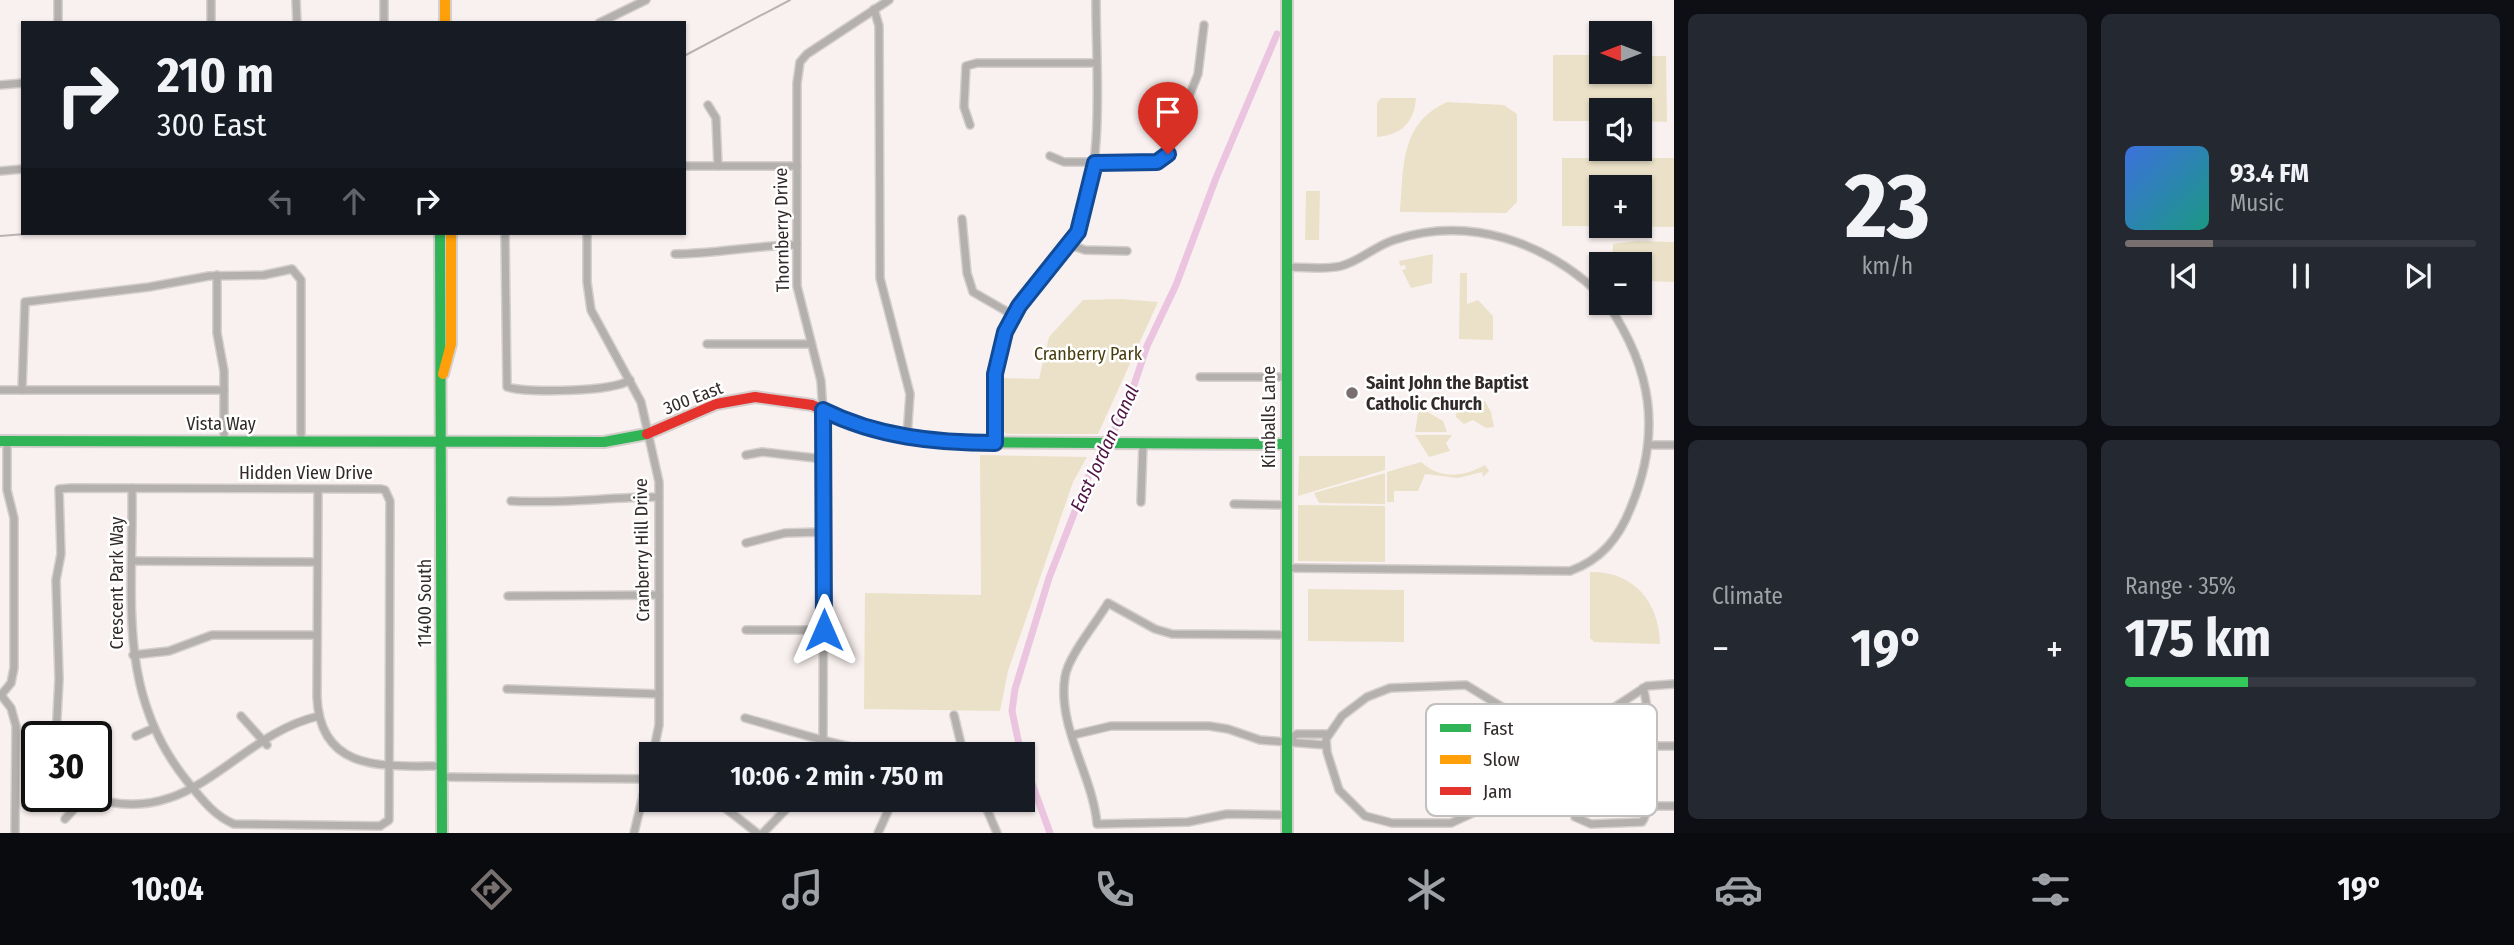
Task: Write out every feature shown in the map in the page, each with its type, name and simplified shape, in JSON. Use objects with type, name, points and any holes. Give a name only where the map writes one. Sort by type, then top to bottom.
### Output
[{"type":"street","points":[[58,0],[58,21]]},
{"type":"street","points":[[211,0],[211,21]]},
{"type":"street","points":[[296,0],[297,21]]},
{"type":"street","points":[[384,0],[384,21]]},
{"type":"street","points":[[444,21],[445,0]]},
{"type":"street","points":[[603,21],[646,0]]},
{"type":"street","name":"Thornberry Drive","points":[[823,740],[823,410],[821,381],[798,293],[797,83],[800,62],[815,47],[888,0]]},
{"type":"street","points":[[995,443],[995,374],[1001,346],[1013,315],[1070,245],[1086,209],[1095,163],[1096,0]]},
{"type":"street","name":"Kimballs Lane","points":[[1287,0],[1287,833]]},
{"type":"street","points":[[874,9],[879,26],[880,278],[910,394],[907,437]]},
{"type":"street","points":[[1050,156],[1064,162],[1095,163],[1154,162],[1164,159],[1199,74],[1204,25]]},
{"type":"street","points":[[970,125],[964,107],[966,65],[1096,63]]},
{"type":"street","points":[[0,85],[21,83]]},
{"type":"street","points":[[708,105],[716,118],[718,166]]},
{"type":"street","points":[[686,166],[797,166]]},
{"type":"street","points":[[0,171],[21,169]]},
{"type":"street","points":[[962,219],[967,273],[973,292],[1013,315]]},
{"type":"street","points":[[1287,267],[1342,265],[1397,239],[1425,233],[1466,231],[1523,243],[1570,267],[1589,284]]},
{"type":"street","name":"11400 South","points":[[440,235],[440,344],[443,374],[442,833]]},
{"type":"street","name":"11400 South","points":[[443,374],[451,344],[452,235]]},
{"type":"street","points":[[505,235],[507,387],[602,389],[622,386],[630,380]]},
{"type":"street","name":"Cranberry Hill Drive","points":[[587,235],[587,291],[591,310],[598,328],[641,402],[659,497],[659,730],[656,742]]},
{"type":"street","points":[[1070,245],[1085,250],[1127,251]]},
{"type":"street","points":[[675,254],[715,254],[754,246],[797,246]]},
{"type":"street","points":[[22,390],[22,313],[25,302],[149,288],[217,275],[264,275],[292,269],[301,280],[301,442]]},
{"type":"street","points":[[217,275],[217,333],[224,390],[224,442]]},
{"type":"street","points":[[1287,568],[1570,571],[1585,567],[1607,550],[1626,519],[1643,477],[1649,445],[1649,402],[1637,354],[1614,315]]},
{"type":"street","points":[[707,344],[811,344]]},
{"type":"street","points":[[1200,377],[1287,377]]},
{"type":"street","points":[[0,390],[224,390]]},
{"type":"street","name":"300 East","points":[[443,442],[604,442],[648,434],[697,411],[731,400],[774,398],[823,410],[847,421],[936,442],[1287,444]]},
{"type":"street","points":[[4,441],[7,486],[14,518],[14,667],[11,683],[2,695],[12,708],[15,720],[15,833]]},
{"type":"street","name":"Vista Way","points":[[4,441],[443,442]]},
{"type":"street","points":[[1141,502],[1143,444]]},
{"type":"street","points":[[1649,445],[1674,445]]},
{"type":"street","points":[[746,455],[762,452],[824,458]]},
{"type":"street","name":"Crescent Park Way","points":[[132,488],[133,655],[139,685],[154,728],[178,769],[226,820],[243,825],[380,826],[388,823]]},
{"type":"street","name":"Hidden View Drive","points":[[57,721],[59,680],[56,580],[61,554],[60,489],[381,489],[390,496],[388,823]]},
{"type":"street","points":[[318,489],[319,716],[328,737],[348,756],[366,764],[442,771],[639,778]]},
{"type":"street","points":[[511,501],[555,503],[604,497],[659,497]]},
{"type":"street","points":[[1234,504],[1287,505]]},
{"type":"street","points":[[746,543],[785,533],[824,531]]},
{"type":"street","points":[[133,561],[317,562]]},
{"type":"street","points":[[508,596],[659,595]]},
{"type":"street","points":[[1287,635],[1172,634],[1155,629],[1108,603],[1065,678],[1067,712],[1095,799],[1097,824],[1188,822],[1227,814],[1287,815]]},
{"type":"street","points":[[746,631],[824,630]]},
{"type":"street","points":[[133,655],[169,651],[212,635],[317,635]]},
{"type":"street","points":[[1619,704],[1643,688],[1674,684]]},
{"type":"street","points":[[1073,735],[1111,726],[1209,726],[1260,740],[1287,740],[1298,745],[1327,739],[1342,716],[1367,697],[1396,687],[1466,685],[1497,704]]},
{"type":"street","points":[[1643,688],[1647,704]]},
{"type":"street","points":[[507,689],[659,694]]},
{"type":"street","points":[[954,715],[961,742]]},
{"type":"street","points":[[241,716],[267,745]]},
{"type":"street","points":[[251,761],[267,745],[297,723],[319,716]]},
{"type":"street","points":[[745,718],[832,742]]},
{"type":"street","points":[[136,736],[154,728]]},
{"type":"street","points":[[1327,739],[1339,790],[1365,816],[1392,823],[1444,823],[1467,816]]},
{"type":"street","points":[[199,810],[210,800]]},
{"type":"street","points":[[65,819],[71,812]]},
{"type":"street","points":[[634,833],[640,812]]},
{"type":"street","points":[[730,812],[757,833]]},
{"type":"street","points":[[763,833],[783,812]]},
{"type":"street","points":[[878,833],[888,812]]},
{"type":"street","points":[[988,812],[997,833]]},
{"type":"street","points":[[1576,816],[1577,819],[1591,824],[1637,824],[1645,816]]},
{"type":"green space","points":[[1553,55],[1589,55],[1589,84],[1652,84],[1652,56],[1666,56],[1667,122],[1652,121],[1652,98],[1589,98],[1589,121],[1553,121]]},
{"type":"green space","points":[[1381,98],[1416,98],[1415,107],[1405,126],[1393,134],[1377,137],[1377,103]]},
{"type":"green space","points":[[1447,102],[1504,105],[1517,114],[1517,202],[1506,213],[1400,212],[1404,164],[1412,135],[1431,111]]},
{"type":"green space","points":[[1562,158],[1652,161],[1652,158],[1674,158],[1674,227],[1652,227],[1652,175],[1589,175],[1589,226],[1562,226]]},
{"type":"green space","points":[[1306,191],[1320,191],[1319,240],[1305,240]]},
{"type":"green space","points":[[1636,241],[1674,242],[1674,282],[1652,281],[1652,252],[1613,252],[1613,244]]},
{"type":"green space","points":[[1433,254],[1432,283],[1411,288],[1402,270],[1406,269],[1405,265],[1400,266],[1399,261]]},
{"type":"green space","points":[[1460,273],[1467,273],[1467,304],[1478,300],[1493,316],[1493,340],[1459,339]]},
{"type":"green space","name":"Cranberry Park","points":[[1083,300],[1158,302],[1098,434],[1006,434],[1004,378],[1039,379],[1049,337]]},
{"type":"green space","points":[[1457,401],[1485,401],[1494,427],[1486,428],[1473,420],[1464,424],[1456,417]]},
{"type":"green space","points":[[1419,407],[1443,421],[1447,432],[1415,432]]},
{"type":"green space","points":[[1415,435],[1452,435],[1446,443],[1450,451],[1429,457]]},
{"type":"green space","points":[[980,455],[1087,457],[1073,482],[1008,671],[1000,711],[864,709],[865,593],[981,595]]},
{"type":"green space","points":[[1299,456],[1385,456],[1385,470],[1298,496]]},
{"type":"green space","points":[[1421,462],[1444,474],[1460,474],[1485,465],[1489,471],[1483,477],[1482,472],[1458,478],[1425,474],[1418,491],[1394,491],[1394,502],[1387,502],[1387,472]]},
{"type":"green space","points":[[1385,473],[1385,504],[1319,503],[1314,493]]},
{"type":"green space","points":[[1298,505],[1385,506],[1385,562],[1298,561]]},
{"type":"green space","points":[[1590,572],[1619,577],[1641,592],[1655,615],[1660,644],[1594,642],[1590,638]]},
{"type":"green space","points":[[1308,589],[1404,590],[1404,642],[1308,641]]},
{"type":"waterway","name":"East Jordan Canal","points":[[1018,742],[1012,711],[1015,689],[1049,578],[1089,475],[1113,433],[1133,388],[1147,346],[1176,285],[1216,178],[1277,34]]},
{"type":"waterway","name":"East Jordan Canal","points":[[1035,792],[1050,833]]},
{"type":"tram line","points":[[686,55],[790,0]]},
{"type":"tram line","points":[[0,236],[21,234]]},
{"type":"traffic: fast","points":[[1287,0],[1287,833]]},
{"type":"traffic: fast","points":[[440,235],[442,833]]},
{"type":"traffic: fast","points":[[0,441],[604,442],[647,434]]},
{"type":"traffic: fast","points":[[950,442],[1287,444]]},
{"type":"traffic: slow","points":[[445,0],[445,21]]},
{"type":"traffic: slow","points":[[443,374],[451,344],[451,235]]},
{"type":"traffic: jam","points":[[647,434],[716,404],[755,397],[812,405],[847,421],[936,442],[950,442]]},
{"type":"place","name":"Saint John the Baptist Catholic Church","points":[[1352,393]]},
{"type":"route","points":[[824,630],[823,410],[847,421],[921,440],[995,443],[995,374],[1005,332],[1019,306],[1078,232],[1092,185],[1095,163],[1157,162],[1162,161],[1168,154]]}]
